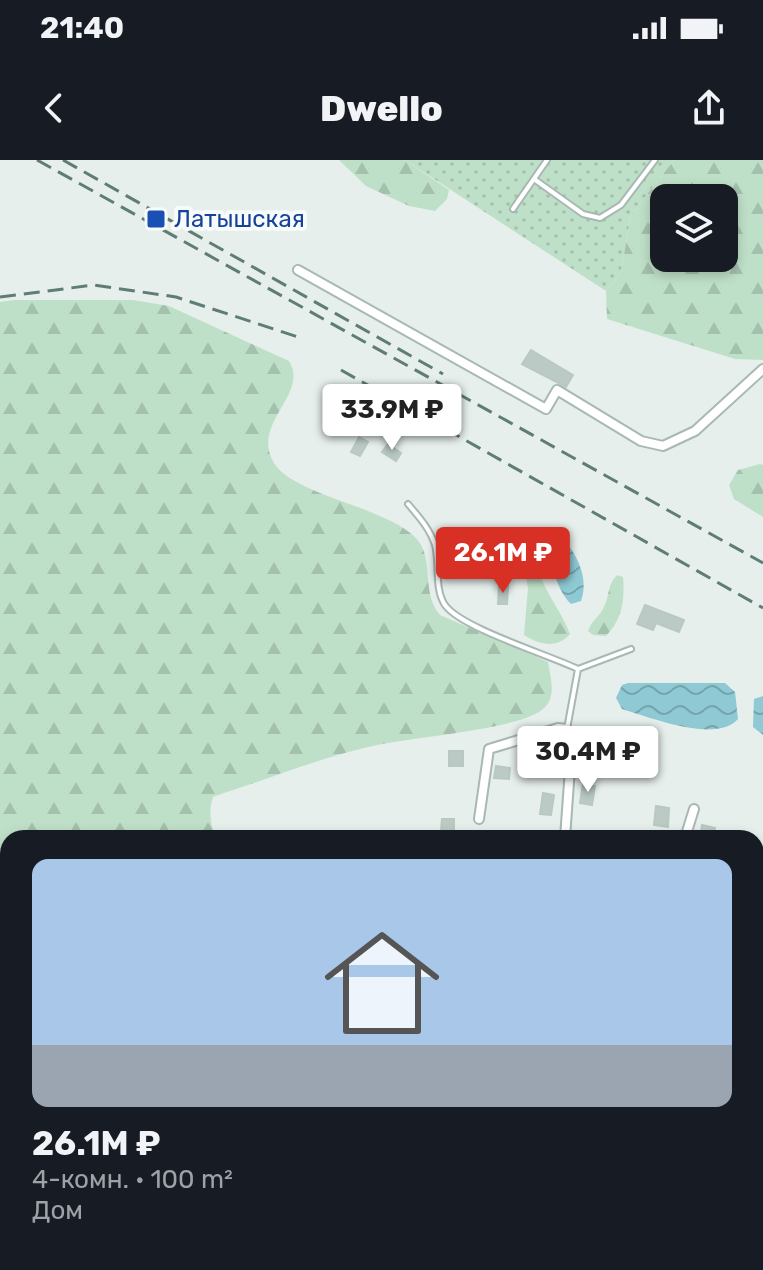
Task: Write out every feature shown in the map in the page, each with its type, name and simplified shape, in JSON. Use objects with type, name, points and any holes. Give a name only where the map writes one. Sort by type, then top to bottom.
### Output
[{"type":"street","points":[[298,270],[546,409],[557,390],[618,429],[654,446],[672,444],[695,431],[763,369]]},
{"type":"street","points":[[479,819],[489,749],[558,728],[567,729],[572,741],[566,830]]},
{"type":"street","points":[[687,830],[694,809]]},
{"type":"lane","points":[[513,209],[547,160]]},
{"type":"lane","points":[[534,179],[583,214],[600,218],[621,205],[655,160]]},
{"type":"lane","points":[[408,504],[425,524],[434,542],[439,590],[446,606],[494,635],[578,669],[631,649]]},
{"type":"lane","points":[[567,729],[578,669]]},
{"type":"lane","points":[[572,741],[635,730]]},
{"type":"green space","points":[[339,160],[405,160],[449,190],[447,199],[435,211],[409,206],[366,186]]},
{"type":"green space","points":[[405,160],[674,160],[655,184],[650,184],[650,191],[631,215],[621,272],[606,291]]},
{"type":"green space","points":[[674,160],[763,160],[763,360],[735,359],[607,319],[606,291],[621,272],[631,215],[650,191],[650,272],[738,272],[738,184],[655,184]]},
{"type":"green space","points":[[133,300],[169,306],[289,361],[293,373],[292,385],[269,435],[274,463],[300,484],[381,516],[414,536],[425,554],[431,596],[440,615],[548,662],[551,683],[549,702],[539,712],[506,724],[358,750],[213,797],[210,813],[213,830],[0,830],[0,302]]},
{"type":"green space","points":[[763,465],[763,517],[734,499],[729,485],[738,470]]},
{"type":"green space","points":[[520,528],[528,528],[542,579],[570,634],[554,644],[542,643],[524,635],[528,588],[518,536]]},
{"type":"green space","points":[[617,575],[623,577],[624,585],[619,616],[606,636],[593,635],[588,631],[589,627],[604,607]]},
{"type":"water","points":[[550,527],[566,542],[578,560],[583,581],[581,601],[571,604],[556,579],[545,531]]},
{"type":"water","points":[[725,683],[735,692],[738,719],[728,726],[699,729],[622,709],[616,698],[622,685]]},
{"type":"water","points":[[763,696],[763,735],[753,727],[754,699]]},
{"type":"building","points":[[531,350],[573,375],[566,387],[522,364]]},
{"type":"building","points":[[359,437],[368,442],[360,456],[351,452]]},
{"type":"building","points":[[388,444],[401,453],[396,461],[382,452]]},
{"type":"building","points":[[469,545],[480,547],[478,561],[466,559]]},
{"type":"building","points":[[499,585],[508,586],[507,604],[498,604]]},
{"type":"building","points":[[645,605],[684,620],[679,632],[656,623],[653,630],[637,624]]},
{"type":"building","points":[[449,751],[463,751],[463,766],[449,766]]},
{"type":"building","points":[[547,753],[560,755],[557,773],[544,771]]},
{"type":"building","points":[[642,756],[645,774],[635,776],[634,766],[612,770],[610,763]]},
{"type":"building","points":[[496,766],[510,768],[509,779],[494,778]]},
{"type":"building","points":[[583,784],[595,786],[592,805],[580,803]]},
{"type":"building","points":[[543,793],[554,795],[551,815],[540,814]]},
{"type":"building","points":[[656,806],[669,808],[668,827],[654,825]]},
{"type":"building","points":[[442,819],[454,819],[454,830],[441,830]]},
{"type":"building","points":[[702,825],[715,828],[715,830],[701,830]]},
{"type":"railway","points":[[37,160],[763,563]]},
{"type":"railway","points":[[63,160],[443,374]]},
{"type":"railway","points":[[0,297],[94,285],[176,297],[298,337]]},
{"type":"railway","points":[[341,370],[763,608]]},
{"type":"place","name":"Латышская","points":[[156,219]]}]
